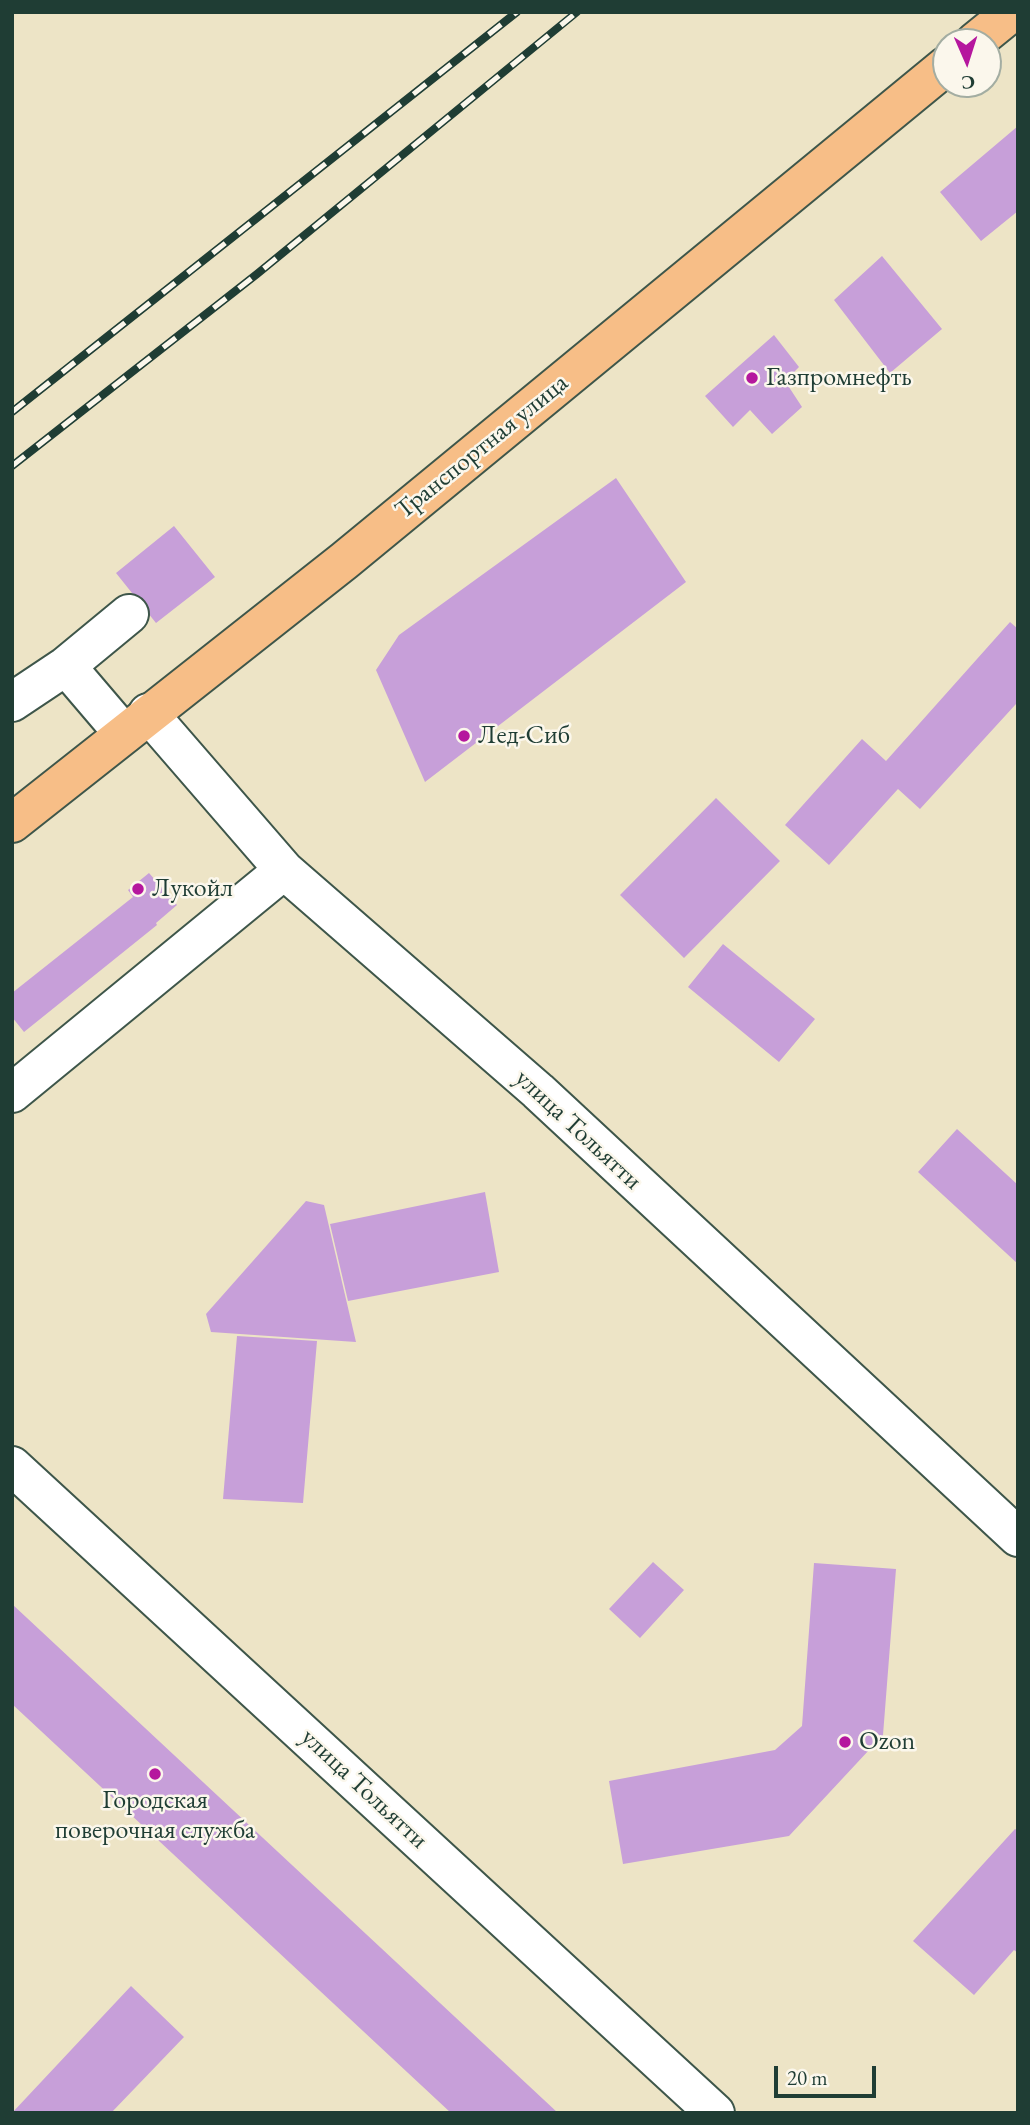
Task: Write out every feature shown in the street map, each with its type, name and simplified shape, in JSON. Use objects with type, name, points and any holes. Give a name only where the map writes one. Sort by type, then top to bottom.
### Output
[{"type":"main road","points":[[992,28],[1012,12]]},
{"type":"main road","name":"Транспортная улица","points":[[12,823],[344,561],[932,78]]},
{"type":"street","points":[[12,702],[66,666],[129,614]]},
{"type":"street","name":"улица Тольятти","points":[[66,666],[136,724],[284,870],[538,1091],[1018,1537]]},
{"type":"street","points":[[12,1093],[284,870]]},
{"type":"street","name":"улица Тольятти","points":[[12,1466],[715,2113]]},
{"type":"building","points":[[1018,126],[1018,211],[981,241],[940,192]]},
{"type":"building","points":[[882,256],[942,329],[890,373],[834,300]]},
{"type":"building","points":[[774,335],[799,367],[785,381],[802,407],[772,434],[750,410],[733,427],[705,396]]},
{"type":"building","points":[[616,478],[686,582],[425,782],[376,670],[399,635]]},
{"type":"building","points":[[174,526],[215,577],[156,623],[116,573]]},
{"type":"building","points":[[1010,622],[1018,629],[1018,705],[1016,704],[920,809],[898,789],[829,865],[785,825],[862,739],[886,761]]},
{"type":"building","points":[[716,798],[780,861],[684,958],[620,895]]},
{"type":"building","points":[[149,873],[177,905],[156,923],[157,925],[24,1032],[12,1017],[12,993],[133,897],[128,890]]},
{"type":"building","points":[[723,944],[815,1019],[779,1062],[688,987]]},
{"type":"building","points":[[957,1129],[1018,1185],[1018,1264],[918,1172]]},
{"type":"building","points":[[485,1192],[499,1272],[348,1301],[330,1224]]},
{"type":"building","points":[[306,1201],[324,1205],[356,1342],[211,1332],[206,1314]]},
{"type":"building","points":[[237,1336],[317,1341],[303,1503],[223,1499]]},
{"type":"building","points":[[653,1562],[684,1590],[640,1638],[609,1609]]},
{"type":"building","points":[[814,1563],[896,1569],[883,1735],[789,1836],[623,1864],[609,1781],[775,1750],[802,1726]]},
{"type":"building","points":[[12,1604],[558,2113],[451,2113],[12,1704]]},
{"type":"building","points":[[1015,1829],[1018,1831],[1018,1953],[1014,1950],[974,1995],[913,1941]]},
{"type":"building","points":[[131,1986],[184,2037],[111,2113],[12,2113]]},
{"type":"railway","points":[[12,412],[517,12]]},
{"type":"railway","points":[[12,466],[257,274],[577,12]]},
{"type":"place","name":"Газпромнефть","points":[[752,378]]},
{"type":"place","name":"Лед-Сиб","points":[[464,736]]},
{"type":"place","name":"Лукойл","points":[[138,889]]},
{"type":"place","name":"Ozon","points":[[845,1742]]},
{"type":"place","name":"Городская поверочная служба","points":[[155,1774]]}]
